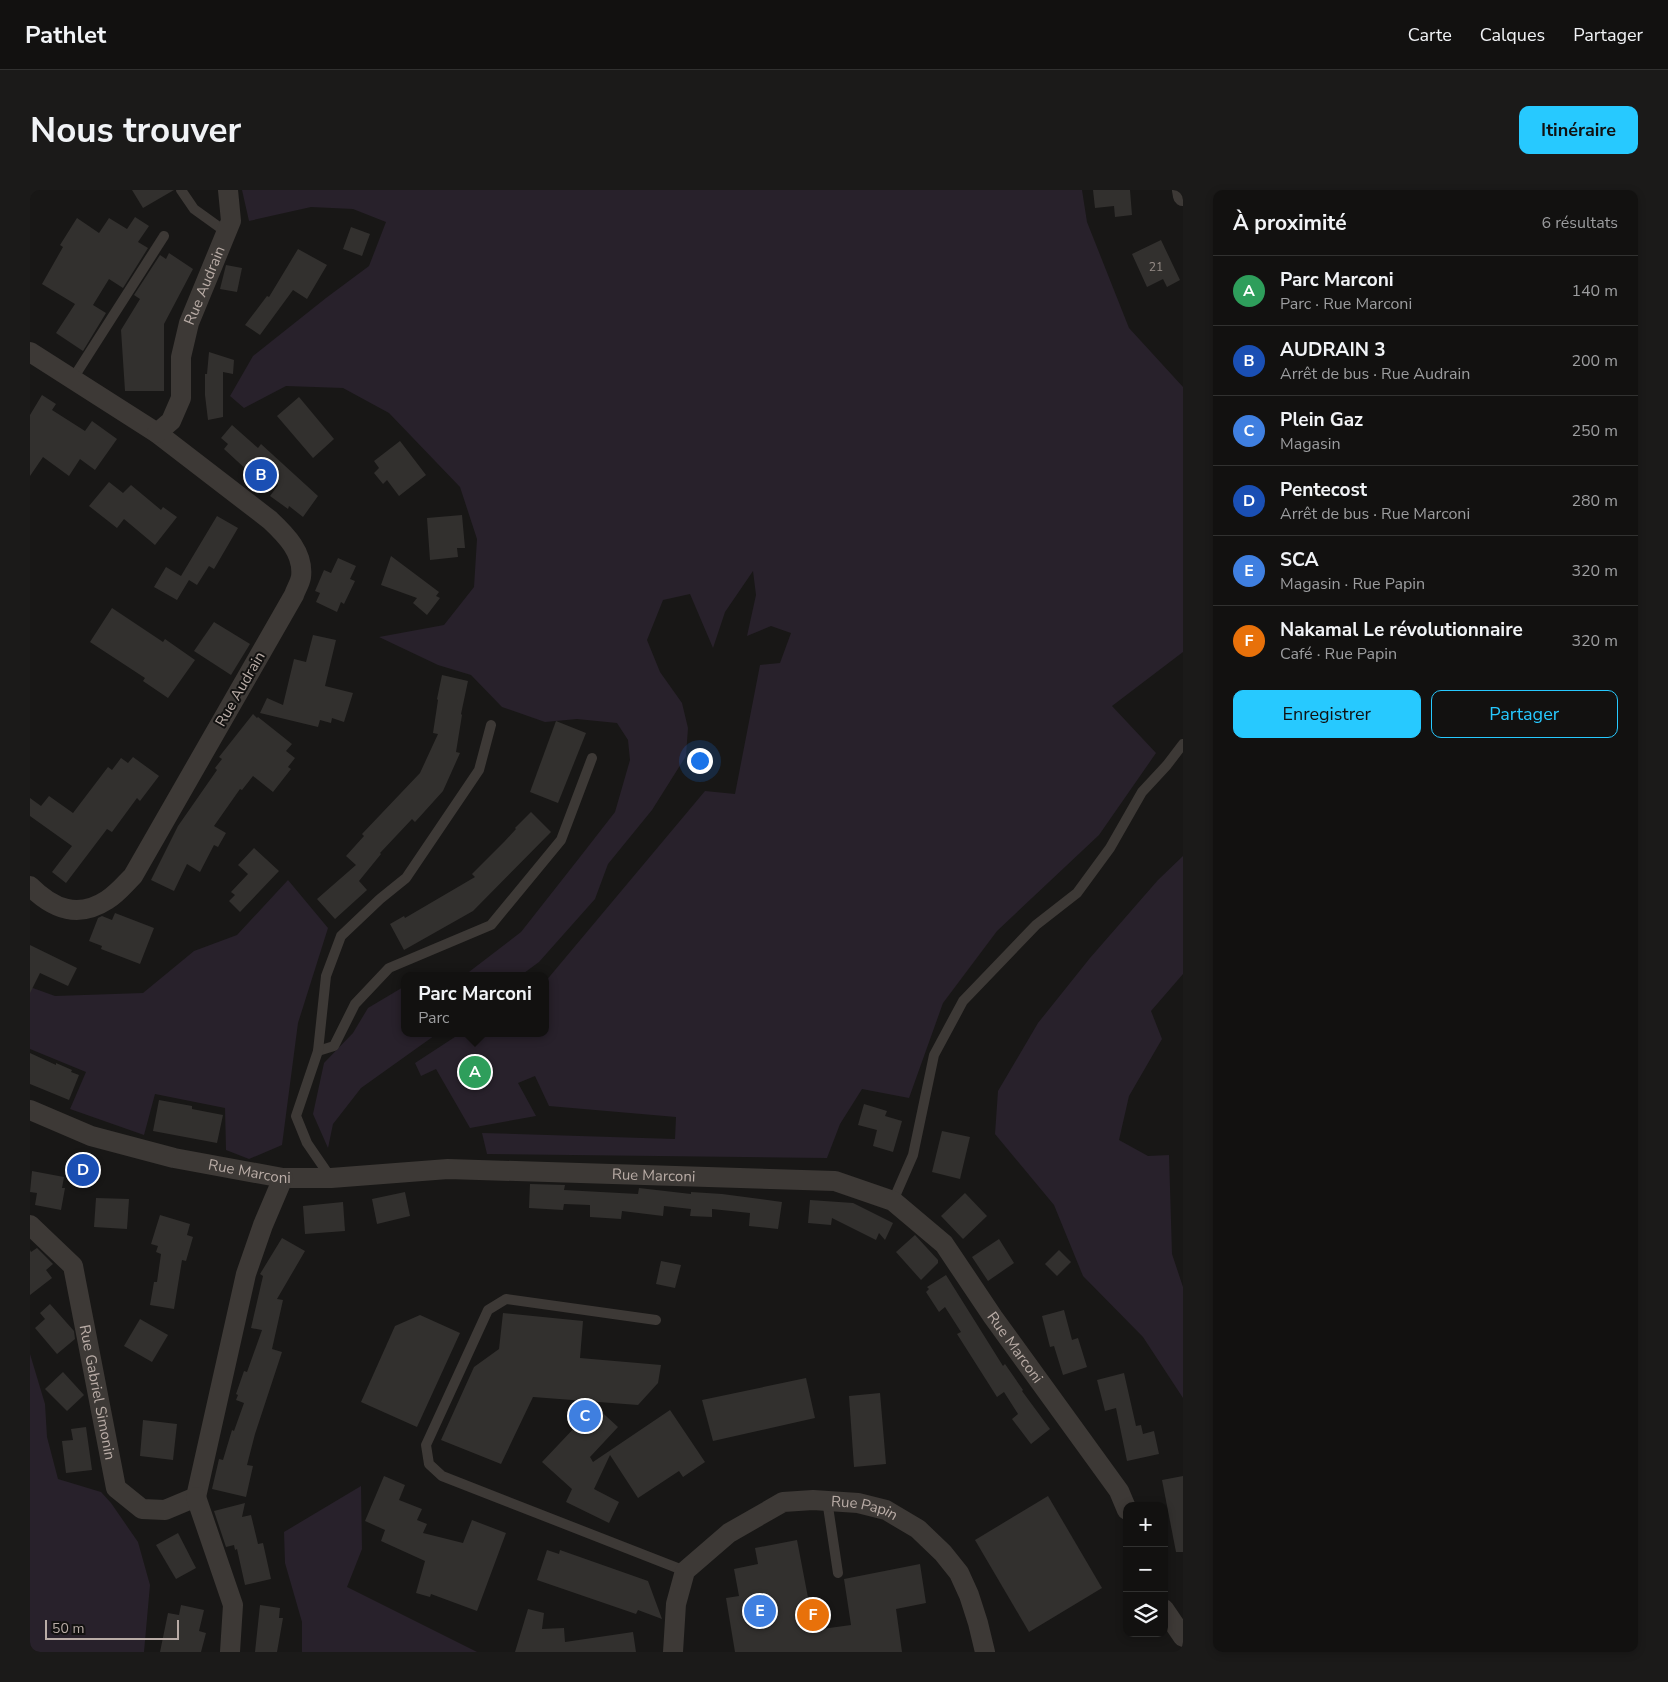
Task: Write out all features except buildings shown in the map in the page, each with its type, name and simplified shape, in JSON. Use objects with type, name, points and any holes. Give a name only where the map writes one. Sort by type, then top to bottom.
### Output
[{"type":"street","name":"Rue Audrain","points":[[157,433],[171,421],[181,398],[181,357],[189,323],[231,220],[228,190]]},
{"type":"street","points":[[1182,190],[1183,196]]},
{"type":"street","name":"Rue Audrain","points":[[30,352],[157,433],[270,520],[288,536],[299,556],[301,577],[294,595],[133,876],[108,899],[92,908],[70,911],[43,899],[30,886]]},
{"type":"street","name":"Rue Marconi","points":[[30,1110],[91,1136],[164,1156],[284,1178],[331,1178],[448,1169],[835,1182],[894,1201],[944,1244],[993,1317],[1119,1491],[1124,1502]]},
{"type":"street","points":[[230,1652],[233,1605],[196,1497],[246,1274],[263,1225],[284,1178]]},
{"type":"street","name":"Rue Gabriel Simonin","points":[[30,1225],[73,1266],[116,1488],[142,1508],[165,1510],[196,1497]]},
{"type":"street","name":"Rue Papin","points":[[685,1572],[729,1533],[783,1502],[827,1500],[858,1503],[886,1510],[918,1528],[943,1553],[959,1573],[969,1595],[978,1623],[984,1652]]},
{"type":"street","points":[[673,1652],[676,1604],[685,1572]]},
{"type":"street","points":[[1168,1615],[1183,1638]]},
{"type":"lane","points":[[181,190],[194,210],[226,232]]},
{"type":"lane","points":[[72,380],[164,236]]},
{"type":"lane","points":[[331,1178],[307,1143],[296,1116],[318,1051],[326,976],[340,936],[406,878],[479,770],[491,725]]},
{"type":"lane","points":[[894,1201],[913,1155],[934,1055],[963,1001],[1036,925],[1077,893],[1110,848],[1142,792],[1168,765],[1183,744]]},
{"type":"lane","points":[[318,1051],[334,1046],[355,1004],[389,968],[491,925],[561,840],[592,758]]},
{"type":"lane","points":[[656,1320],[506,1299],[488,1310],[426,1445],[428,1464],[442,1476],[685,1572]]},
{"type":"lane","points":[[827,1500],[838,1573]]},
{"type":"shaded area","points":[[242,190],[1082,190],[1087,222],[1129,328],[1183,387],[1183,652],[1112,706],[1156,753],[1099,835],[997,931],[943,1003],[909,1098],[862,1089],[840,1124],[827,1158],[487,1154],[482,1133],[675,1139],[676,1117],[549,1106],[535,1076],[518,1083],[536,1116],[470,1128],[436,1069],[421,1076],[415,1063],[455,1037],[549,1037],[549,977],[705,791],[735,794],[760,665],[780,663],[791,633],[771,626],[747,636],[756,595],[753,571],[725,612],[713,648],[690,594],[663,600],[647,640],[660,672],[682,703],[688,728],[686,756],[652,810],[608,864],[595,899],[539,962],[525,972],[469,972],[521,932],[615,812],[630,760],[628,740],[617,723],[577,719],[545,722],[502,707],[471,675],[438,665],[379,637],[444,625],[474,587],[477,539],[460,487],[389,413],[343,388],[286,386],[244,408],[230,396],[253,356],[369,266],[386,222],[353,209],[311,207],[249,221]]},
{"type":"shaded area","points":[[1183,856],[1183,974],[1151,1011],[1162,1039],[1129,1096],[1119,1140],[1148,1156],[1169,1155],[1172,1254],[1183,1287],[1183,1398],[1143,1337],[1083,1276],[1054,1205],[995,1134],[998,1091],[1038,1023],[1090,958],[1158,880]]},
{"type":"shaded area","points":[[288,880],[328,928],[298,1023],[282,1145],[249,1159],[226,1150],[225,1108],[155,1094],[144,1135],[70,1109],[86,1072],[30,1049],[30,987],[55,996],[143,993],[194,951],[237,935]]},
{"type":"shaded area","points":[[401,988],[401,1037],[432,1037],[361,1088],[333,1124],[328,1148],[313,1114],[324,1063],[353,1033],[368,1008]]},
{"type":"shaded area","points":[[30,1354],[45,1404],[47,1437],[58,1479],[101,1492],[138,1542],[150,1585],[144,1652],[30,1652]]},
{"type":"shaded area","points":[[361,1486],[362,1549],[347,1587],[477,1652],[302,1652],[302,1622],[285,1563],[284,1532]]},
{"type":"place","name":"AUDRAIN 3","points":[[261,475]]},
{"type":"place","name":"Parc Marconi","points":[[475,1072]]},
{"type":"place","name":"Pentecost","points":[[83,1170]]},
{"type":"place","name":"Plein Gaz","points":[[585,1416]]},
{"type":"place","name":"SCA","points":[[760,1611]]},
{"type":"place","name":"Nakamal Le révolutionnaire","points":[[813,1615]]}]
